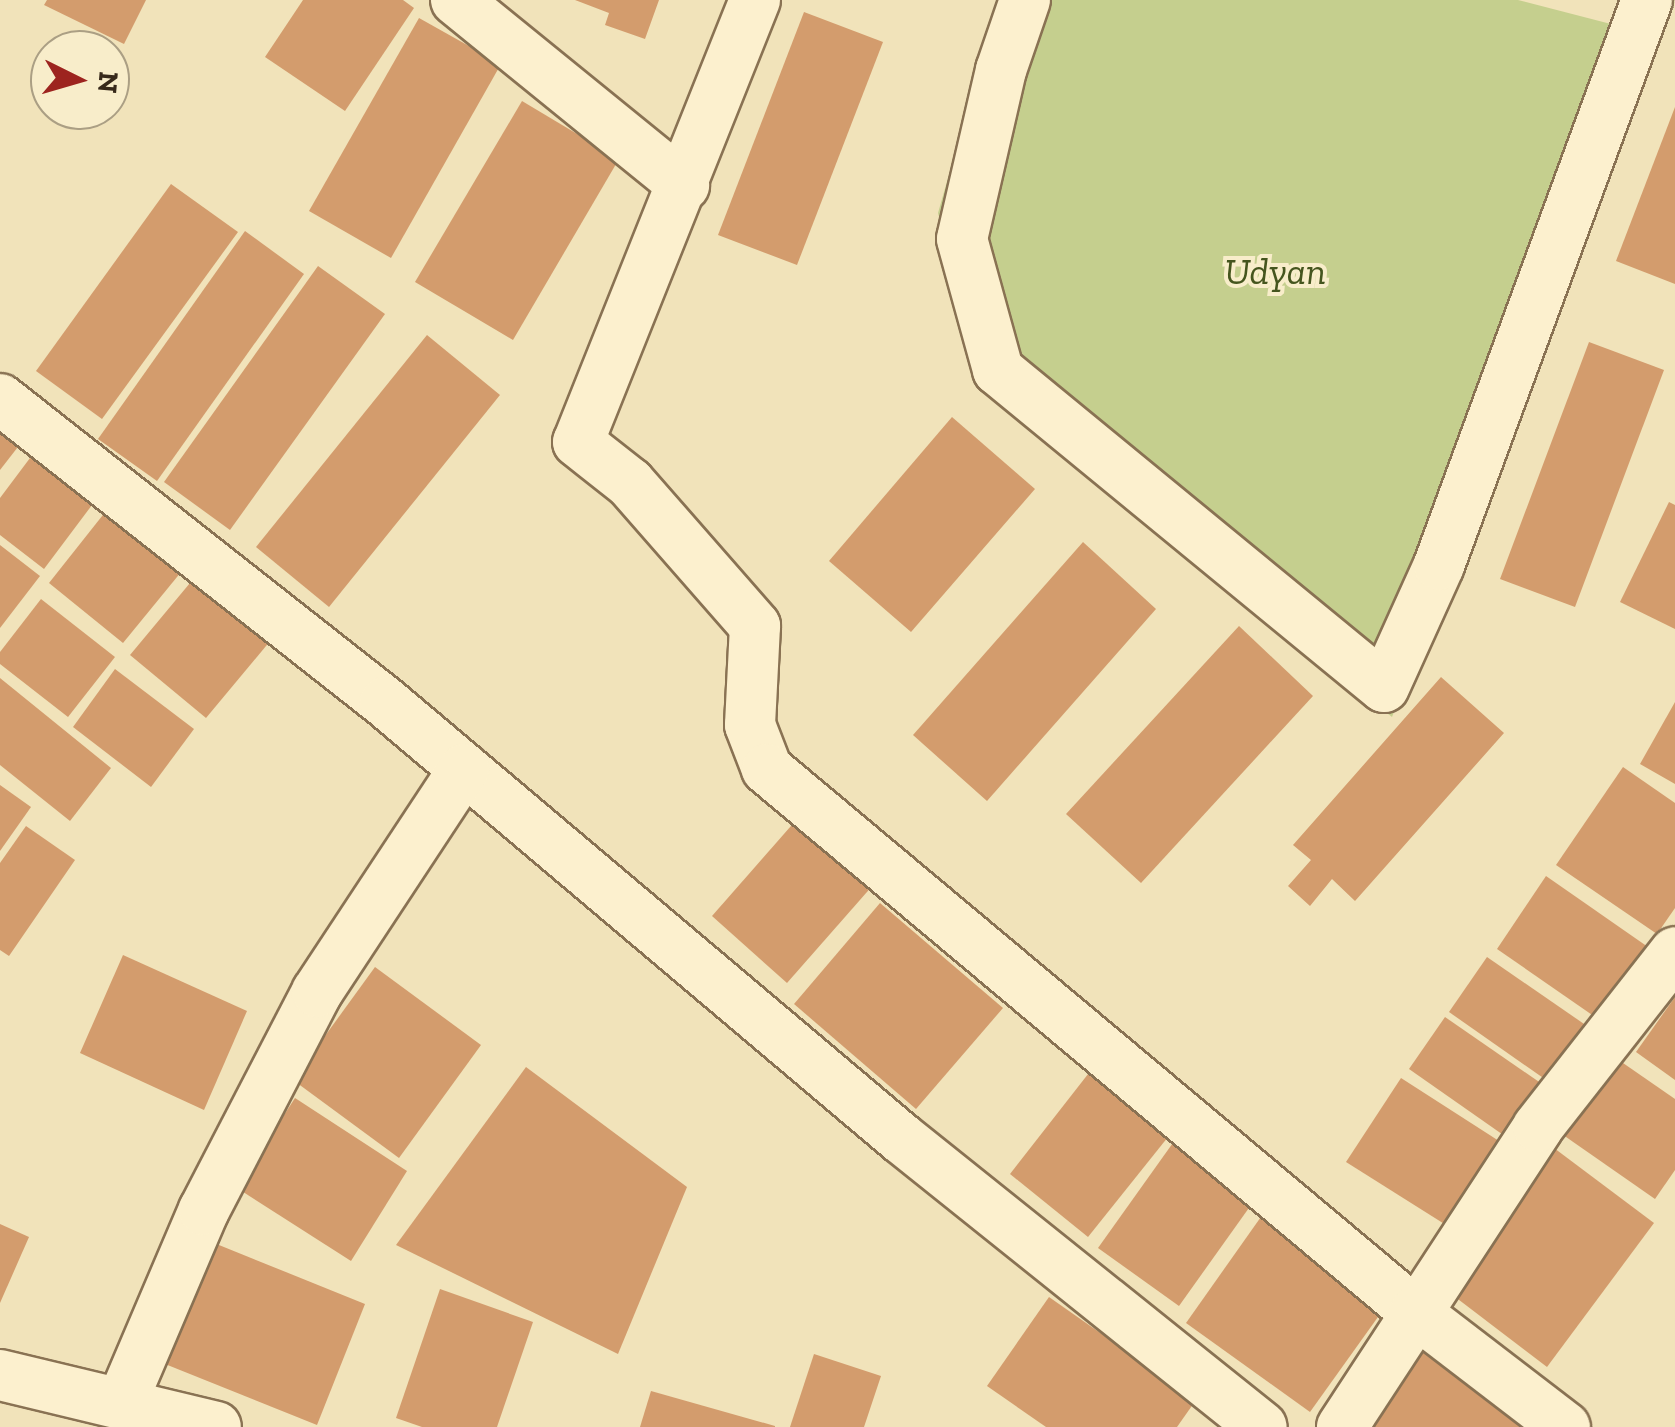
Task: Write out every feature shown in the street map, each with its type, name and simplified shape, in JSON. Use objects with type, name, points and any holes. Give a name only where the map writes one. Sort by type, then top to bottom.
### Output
[{"type":"street","points":[[456,0],[684,186]]},
{"type":"street","points":[[756,0],[578,442],[630,483],[755,626],[750,726],[767,770],[1415,1312],[1565,1427]]},
{"type":"street","points":[[1026,0],[1001,70],[962,239],[998,370],[1384,687],[1439,565],[1648,0]]},
{"type":"street","points":[[0,400],[464,769],[901,1138],[1262,1427]]},
{"type":"street","points":[[122,1402],[204,1210],[318,992],[464,769]]},
{"type":"street","points":[[1342,1427],[1538,1127],[1675,952]]},
{"type":"street","points":[[0,1375],[216,1427]]},
{"type":"green space","name":"Udyan","points":[[999,0],[1518,0],[1661,37],[1392,717],[1130,509],[980,371],[938,213]]},
{"type":"building","points":[[47,0],[146,0],[130,32],[95,30],[44,5]]},
{"type":"building","points":[[303,0],[403,0],[414,8],[345,111],[265,57]]},
{"type":"building","points":[[575,0],[659,0],[645,39],[605,25],[609,13]]},
{"type":"building","points":[[804,12],[883,42],[797,265],[718,235]]},
{"type":"building","points":[[419,18],[501,64],[391,258],[309,211]]},
{"type":"building","points":[[522,101],[619,159],[513,340],[415,282]]},
{"type":"building","points":[[1675,107],[1675,284],[1616,261]]},
{"type":"building","points":[[171,184],[238,232],[102,419],[36,371]]},
{"type":"building","points":[[245,231],[304,274],[157,481],[98,439]]},
{"type":"building","points":[[318,266],[385,314],[230,530],[164,482]]},
{"type":"building","points":[[427,335],[500,395],[329,607],[256,547]]},
{"type":"building","points":[[1589,342],[1664,370],[1575,607],[1500,579]]},
{"type":"building","points":[[0,411],[28,434],[0,470]]},
{"type":"building","points":[[952,417],[1035,489],[911,632],[829,561]]},
{"type":"building","points":[[39,446],[101,493],[44,569],[0,535],[0,498]]},
{"type":"building","points":[[1669,502],[1675,505],[1675,629],[1620,602]]},
{"type":"building","points":[[110,506],[186,566],[123,643],[49,583]]},
{"type":"building","points":[[1083,542],[1156,609],[987,801],[913,735]]},
{"type":"building","points":[[0,545],[40,576],[0,628]]},
{"type":"building","points":[[195,577],[271,640],[206,718],[130,655]]},
{"type":"building","points":[[41,599],[115,657],[68,717],[0,664],[0,652]]},
{"type":"building","points":[[1239,626],[1313,696],[1141,883],[1066,814]]},
{"type":"building","points":[[115,669],[194,729],[151,787],[73,727]]},
{"type":"building","points":[[1441,677],[1504,733],[1355,901],[1332,879],[1310,906],[1288,886],[1311,860],[1293,845]]},
{"type":"building","points":[[0,678],[111,768],[70,821],[0,765]]},
{"type":"building","points":[[1675,702],[1675,784],[1640,764]]},
{"type":"building","points":[[1623,767],[1675,803],[1675,908],[1657,934],[1556,865]]},
{"type":"building","points":[[0,785],[31,807],[0,851]]},
{"type":"building","points":[[798,818],[874,884],[787,983],[712,916]]},
{"type":"building","points":[[26,826],[75,860],[9,956],[0,950],[0,863]]},
{"type":"building","points":[[1546,876],[1648,947],[1598,1019],[1497,949]]},
{"type":"building","points":[[880,903],[1003,1008],[916,1109],[794,1004]]},
{"type":"building","points":[[123,955],[247,1011],[204,1110],[80,1053]]},
{"type":"building","points":[[1487,957],[1587,1026],[1549,1082],[1449,1012]]},
{"type":"building","points":[[375,967],[481,1045],[399,1158],[293,1080]]},
{"type":"building","points":[[1675,997],[1675,1080],[1636,1052]]},
{"type":"building","points":[[1445,1017],[1545,1086],[1509,1139],[1409,1069]]},
{"type":"building","points":[[1610,1054],[1675,1099],[1675,1170],[1655,1199],[1556,1130]]},
{"type":"building","points":[[526,1067],[687,1187],[618,1354],[396,1245]]},
{"type":"building","points":[[1092,1069],[1172,1132],[1088,1237],[1010,1174]]},
{"type":"building","points":[[1401,1078],[1499,1141],[1446,1225],[1346,1162]]},
{"type":"building","points":[[295,1098],[407,1171],[351,1261],[237,1188]]},
{"type":"building","points":[[1175,1140],[1256,1198],[1179,1306],[1098,1248]]},
{"type":"building","points":[[1554,1148],[1654,1223],[1547,1367],[1446,1290]]},
{"type":"building","points":[[1263,1214],[1388,1303],[1310,1412],[1186,1323]]},
{"type":"building","points":[[0,1224],[29,1237],[0,1303]]},
{"type":"building","points":[[214,1243],[365,1304],[317,1425],[165,1364]]},
{"type":"building","points":[[440,1289],[533,1322],[497,1427],[422,1427],[396,1418]]},
{"type":"building","points":[[1049,1297],[1196,1400],[1177,1427],[1046,1427],[987,1386]]},
{"type":"building","points":[[1427,1341],[1528,1427],[1364,1427]]},
{"type":"building","points":[[814,1354],[881,1376],[864,1427],[790,1427]]},
{"type":"building","points":[[651,1391],[775,1426],[775,1427],[640,1427]]}]
